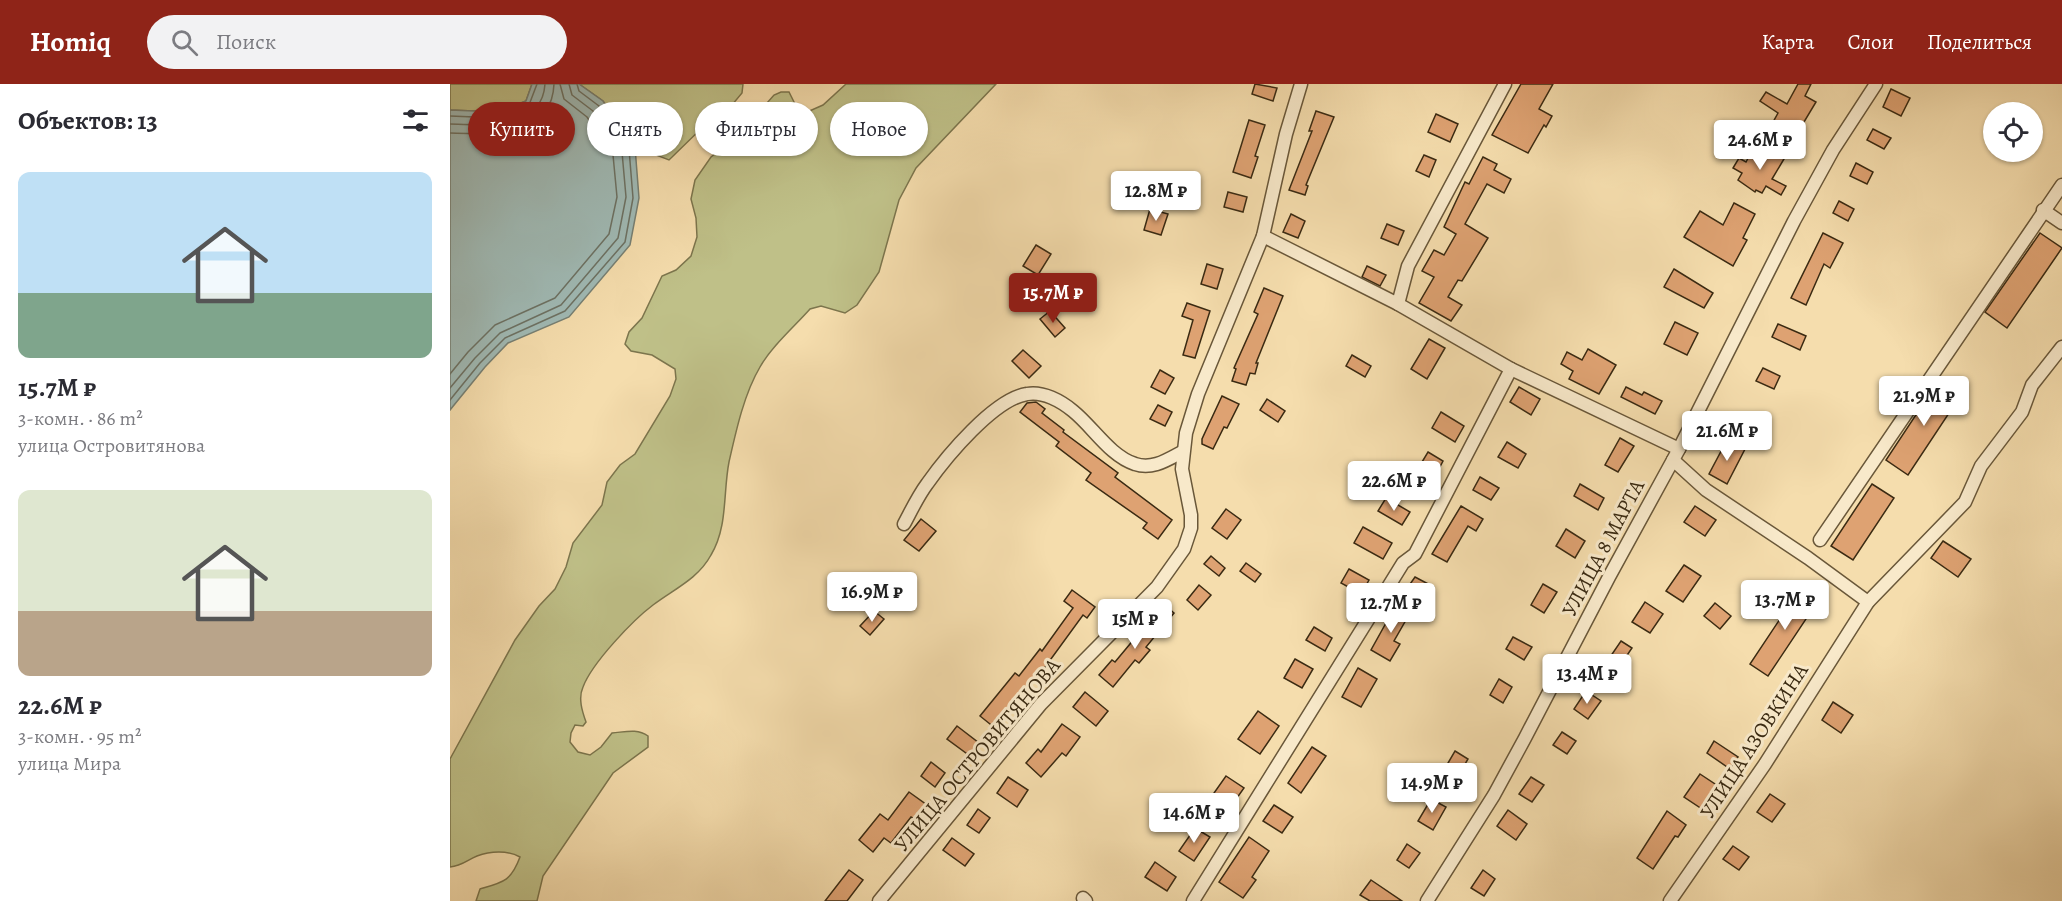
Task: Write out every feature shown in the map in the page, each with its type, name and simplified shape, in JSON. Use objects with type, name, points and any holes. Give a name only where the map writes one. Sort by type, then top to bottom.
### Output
[{"type":"street","name":"УЛИЦА ОСТРОВИТЯНОВА","points":[[879,901],[1041,704],[1156,587],[1184,549],[1189,539],[1191,515],[1184,484],[1182,452],[1191,412],[1263,236],[1286,134],[1301,84]]},
{"type":"street","points":[[1398,304],[1408,266],[1505,84]]},
{"type":"street","name":"УЛИЦА 8 МАРТА","points":[[1427,901],[1504,776],[1679,449],[1794,221],[1833,150],[1876,84]]},
{"type":"street","points":[[1820,540],[2062,185]]},
{"type":"street","points":[[2043,210],[2062,223]]},
{"type":"street","points":[[1263,236],[1398,304],[1511,369],[1679,449]]},
{"type":"street","name":"УЛИЦА АЗОВКИНА","points":[[1670,901],[1765,764],[1868,602],[1965,502],[1981,466],[2022,412],[2032,385],[2062,347]]},
{"type":"street","points":[[1193,901],[1403,563],[1415,554],[1511,369]]},
{"type":"street","points":[[904,524],[927,484],[981,421],[1018,396],[1040,394],[1060,402],[1073,411],[1117,453],[1134,464],[1147,466],[1164,462],[1182,452]]},
{"type":"street","points":[[1673,460],[1706,490],[1808,558],[1868,602]]},
{"type":"green space","points":[[450,84],[532,84],[526,101],[523,102],[468,102],[468,111],[450,110]]},
{"type":"green space","points":[[579,84],[743,84],[742,93],[734,102],[695,102],[695,135],[683,146],[683,102],[603,101]]},
{"type":"green space","points":[[846,84],[996,84],[928,155],[928,102],[830,102],[830,156],[927,156],[916,168],[899,200],[879,272],[857,305],[845,313],[821,306],[810,309],[765,359],[749,389],[738,425],[727,473],[723,521],[711,555],[699,571],[635,621],[604,654],[583,687],[581,700],[586,722],[583,726],[575,725],[570,742],[578,752],[590,755],[601,747],[612,733],[626,731],[640,732],[648,736],[648,747],[613,773],[543,876],[537,901],[476,901],[480,889],[501,882],[510,876],[520,857],[505,852],[488,853],[450,867],[450,759],[515,640],[539,606],[555,589],[566,567],[573,543],[602,505],[607,482],[620,465],[635,454],[670,396],[676,379],[675,369],[652,355],[631,351],[625,344],[629,332],[642,318],[662,276],[676,270],[691,256],[697,237],[696,218],[691,199],[695,180],[712,156],[818,156],[818,107]]},
{"type":"green space","points":[[789,92],[794,102],[768,102],[774,95]]},
{"type":"green space","points":[[659,156],[673,156],[669,160]]},
{"type":"water","points":[[532,84],[579,84],[603,101],[587,102],[587,156],[636,156],[639,198],[630,245],[569,317],[508,343],[450,410],[450,110],[468,111],[468,156],[575,156],[575,102],[523,102],[526,101]]},
{"type":"building","points":[[1255,84],[1277,88],[1273,101],[1252,94]]},
{"type":"building","points":[[1521,84],[1553,84],[1539,109],[1552,116],[1546,127],[1544,125],[1528,153],[1492,135]]},
{"type":"building","points":[[1798,84],[1811,84],[1805,96],[1816,102],[1795,137],[1772,124],[1778,113],[1760,101],[1766,92],[1787,104]]},
{"type":"building","points":[[1891,89],[1910,98],[1901,116],[1883,107]]},
{"type":"building","points":[[1316,111],[1334,117],[1306,185],[1308,186],[1305,195],[1289,190],[1312,131],[1309,131]]},
{"type":"building","points":[[1436,114],[1458,124],[1450,142],[1428,132]]},
{"type":"building","points":[[1249,120],[1265,125],[1251,178],[1233,172]]},
{"type":"building","points":[[1873,129],[1891,138],[1884,149],[1867,140]]},
{"type":"building","points":[[1754,147],[1767,154],[1769,150],[1784,159],[1772,179],[1786,186],[1781,195],[1766,186],[1762,193],[1756,190],[1755,192],[1738,180],[1742,173],[1733,168],[1739,158],[1746,162]]},
{"type":"building","points":[[1424,155],[1436,160],[1429,177],[1416,171]]},
{"type":"building","points":[[1483,157],[1497,164],[1494,170],[1511,179],[1504,193],[1487,184],[1465,224],[1488,238],[1462,281],[1458,280],[1448,297],[1462,305],[1451,321],[1419,303],[1434,277],[1422,271],[1434,250],[1444,255],[1456,234],[1444,227],[1465,182],[1469,184]]},
{"type":"building","points":[[1856,163],[1873,172],[1867,184],[1850,176]]},
{"type":"building","points":[[1228,192],[1247,197],[1243,212],[1224,207]]},
{"type":"building","points":[[1839,201],[1854,209],[1848,221],[1833,213]]},
{"type":"building","points":[[1734,203],[1755,214],[1743,238],[1747,240],[1733,266],[1684,237],[1700,211],[1723,225]]},
{"type":"building","points":[[1150,209],[1168,214],[1161,235],[1144,230]]},
{"type":"building","points":[[1291,214],[1305,221],[1298,238],[1283,232]]},
{"type":"building","points":[[1387,224],[1404,231],[1398,245],[1381,238]]},
{"type":"building","points":[[1823,233],[1843,243],[1830,268],[1824,264],[1806,305],[1791,298]]},
{"type":"building","points":[[2040,233],[2062,248],[2007,328],[1985,312]]},
{"type":"building","points":[[1036,245],[1051,254],[1038,275],[1023,266]]},
{"type":"building","points":[[1207,264],[1223,269],[1217,289],[1201,284]]},
{"type":"building","points":[[1367,266],[1386,275],[1380,286],[1362,277]]},
{"type":"building","points":[[1674,269],[1713,293],[1704,308],[1664,287]]},
{"type":"building","points":[[1264,288],[1283,296],[1256,363],[1258,363],[1255,374],[1250,373],[1246,385],[1232,381],[1236,369],[1234,368],[1258,314],[1254,312]]},
{"type":"building","points":[[1187,303],[1210,311],[1195,358],[1183,355],[1193,320],[1182,316]]},
{"type":"building","points":[[1050,311],[1065,328],[1055,337],[1040,319]]},
{"type":"building","points":[[1675,322],[1698,333],[1687,355],[1664,344]]},
{"type":"building","points":[[1778,324],[1806,336],[1800,350],[1772,337]]},
{"type":"building","points":[[1429,339],[1445,348],[1427,379],[1411,369]]},
{"type":"building","points":[[1588,349],[1616,365],[1599,394],[1569,379],[1573,371],[1561,364],[1567,352],[1582,360]]},
{"type":"building","points":[[1023,350],[1041,366],[1029,378],[1012,361]]},
{"type":"building","points":[[1352,355],[1371,366],[1365,377],[1346,366]]},
{"type":"building","points":[[1763,368],[1780,376],[1774,389],[1756,381]]},
{"type":"building","points":[[1160,370],[1174,378],[1165,394],[1151,387]]},
{"type":"building","points":[[1939,380],[1961,395],[1908,475],[1886,460]]},
{"type":"building","points":[[1519,387],[1540,399],[1531,415],[1510,402]]},
{"type":"building","points":[[1626,387],[1642,395],[1644,392],[1662,401],[1655,414],[1621,397]]},
{"type":"building","points":[[1222,396],[1239,404],[1213,449],[1202,444],[1202,439]]},
{"type":"building","points":[[1267,399],[1285,411],[1278,422],[1260,410]]},
{"type":"building","points":[[1036,402],[1045,409],[1042,413],[1064,430],[1063,432],[1118,473],[1115,477],[1172,520],[1158,539],[1143,528],[1147,523],[1086,480],[1091,473],[1056,446],[1059,442],[1020,412],[1027,403]]},
{"type":"building","points":[[1158,405],[1172,412],[1165,426],[1150,419]]},
{"type":"building","points":[[1441,412],[1464,426],[1455,442],[1432,428]]},
{"type":"building","points":[[1620,438],[1634,446],[1618,472],[1605,465]]},
{"type":"building","points":[[1727,440],[1745,449],[1727,484],[1709,474]]},
{"type":"building","points":[[1507,442],[1526,454],[1518,468],[1498,457]]},
{"type":"building","points":[[1428,452],[1443,461],[1435,476],[1419,467]]},
{"type":"building","points":[[1480,477],[1499,488],[1491,500],[1473,490]]},
{"type":"building","points":[[1580,484],[1604,498],[1598,510],[1574,496]]},
{"type":"building","points":[[1872,484],[1894,498],[1853,560],[1831,546]]},
{"type":"building","points":[[1386,498],[1410,512],[1402,525],[1378,511]]},
{"type":"building","points":[[1461,506],[1483,519],[1476,531],[1468,526],[1447,562],[1432,554]]},
{"type":"building","points":[[1695,506],[1716,520],[1705,536],[1684,522]]},
{"type":"building","points":[[1226,509],[1241,520],[1227,539],[1212,528]]},
{"type":"building","points":[[921,519],[936,531],[919,551],[904,540]]},
{"type":"building","points":[[1363,527],[1392,543],[1383,559],[1354,543]]},
{"type":"building","points":[[1566,529],[1585,541],[1575,558],[1556,546]]},
{"type":"building","points":[[1943,541],[1971,559],[1958,577],[1931,558]]},
{"type":"building","points":[[1211,556],[1225,568],[1219,576],[1204,564]]},
{"type":"building","points":[[1246,563],[1261,574],[1255,582],[1240,571]]},
{"type":"building","points":[[1684,565],[1701,576],[1683,602],[1666,591]]},
{"type":"building","points":[[1349,569],[1369,580],[1361,594],[1341,583]]},
{"type":"building","points":[[1415,577],[1434,587],[1427,598],[1408,587]]},
{"type":"building","points":[[1543,584],[1557,592],[1544,613],[1531,605]]},
{"type":"building","points":[[1199,585],[1211,595],[1198,610],[1187,600]]},
{"type":"building","points":[[1802,586],[1820,598],[1768,676],[1750,664]]},
{"type":"building","points":[[1072,590],[1095,607],[1087,618],[1083,615],[1040,674],[1038,673],[995,728],[980,716],[1015,673],[1019,676],[1040,649],[1042,651],[1073,608],[1064,601]]},
{"type":"building","points":[[1645,602],[1663,614],[1650,633],[1632,622]]},
{"type":"building","points":[[1715,603],[1731,616],[1720,629],[1704,616]]},
{"type":"building","points":[[1396,605],[1410,613],[1394,641],[1400,644],[1390,661],[1371,650]]},
{"type":"building","points":[[1166,606],[1174,613],[1146,647],[1150,650],[1139,663],[1135,660],[1113,687],[1099,675],[1112,660],[1115,662]]},
{"type":"building","points":[[874,611],[884,619],[870,635],[860,626]]},
{"type":"building","points":[[1314,627],[1332,638],[1325,651],[1306,640]]},
{"type":"building","points":[[1513,637],[1532,647],[1524,660],[1506,649]]},
{"type":"building","points":[[1621,641],[1632,648],[1617,670],[1606,663]]},
{"type":"building","points":[[1295,659],[1313,669],[1302,688],[1284,678]]},
{"type":"building","points":[[1358,668],[1377,679],[1361,707],[1342,697]]},
{"type":"building","points":[[1499,679],[1512,687],[1503,703],[1490,695]]},
{"type":"building","points":[[1586,691],[1601,701],[1588,719],[1574,709]]},
{"type":"building","points":[[1085,692],[1108,711],[1096,726],[1073,707]]},
{"type":"building","points":[[1833,702],[1853,715],[1841,733],[1822,720]]},
{"type":"building","points":[[1258,711],[1279,726],[1260,754],[1238,739]]},
{"type":"building","points":[[1062,724],[1080,737],[1066,756],[1062,753],[1041,777],[1026,763],[1038,749],[1041,752]]},
{"type":"building","points":[[957,726],[979,743],[970,756],[947,739]]},
{"type":"building","points":[[1562,732],[1576,741],[1567,754],[1553,745]]},
{"type":"building","points":[[1714,741],[1738,757],[1730,769],[1707,753]]},
{"type":"building","points":[[1312,747],[1326,756],[1301,793],[1288,783]]},
{"type":"building","points":[[1455,751],[1468,759],[1461,771],[1448,763]]},
{"type":"building","points":[[931,762],[945,773],[935,787],[921,776]]},
{"type":"building","points":[[1700,774],[1718,786],[1702,809],[1684,797]]},
{"type":"building","points":[[1226,776],[1244,788],[1232,805],[1214,793]]},
{"type":"building","points":[[1008,777],[1028,790],[1017,807],[997,793]]},
{"type":"building","points":[[1531,777],[1544,785],[1532,802],[1519,794]]},
{"type":"building","points":[[909,792],[927,805],[916,820],[911,817],[891,843],[884,838],[873,852],[859,840],[880,814],[888,820]]},
{"type":"building","points":[[1770,794],[1785,804],[1772,822],[1757,812]]},
{"type":"building","points":[[1431,799],[1446,807],[1433,830],[1418,821]]},
{"type":"building","points":[[1274,805],[1293,817],[1282,833],[1263,821]]},
{"type":"building","points":[[978,809],[990,818],[979,833],[967,825]]},
{"type":"building","points":[[1508,810],[1527,824],[1516,840],[1497,826]]},
{"type":"building","points":[[1667,811],[1686,825],[1678,837],[1675,836],[1653,869],[1637,858]]},
{"type":"building","points":[[1195,828],[1210,837],[1194,861],[1179,851]]},
{"type":"building","points":[[1249,837],[1269,851],[1252,877],[1256,880],[1243,898],[1219,882]]},
{"type":"building","points":[[952,838],[974,854],[965,866],[943,850]]},
{"type":"building","points":[[1407,844],[1420,853],[1409,868],[1397,860]]},
{"type":"building","points":[[1733,846],[1749,857],[1739,870],[1723,859]]},
{"type":"building","points":[[1155,862],[1176,877],[1167,891],[1145,877]]},
{"type":"building","points":[[849,870],[863,880],[847,901],[825,901]]},
{"type":"building","points":[[1483,870],[1495,879],[1484,896],[1471,888]]},
{"type":"building","points":[[1371,880],[1402,901],[1370,901],[1360,895]]}]
